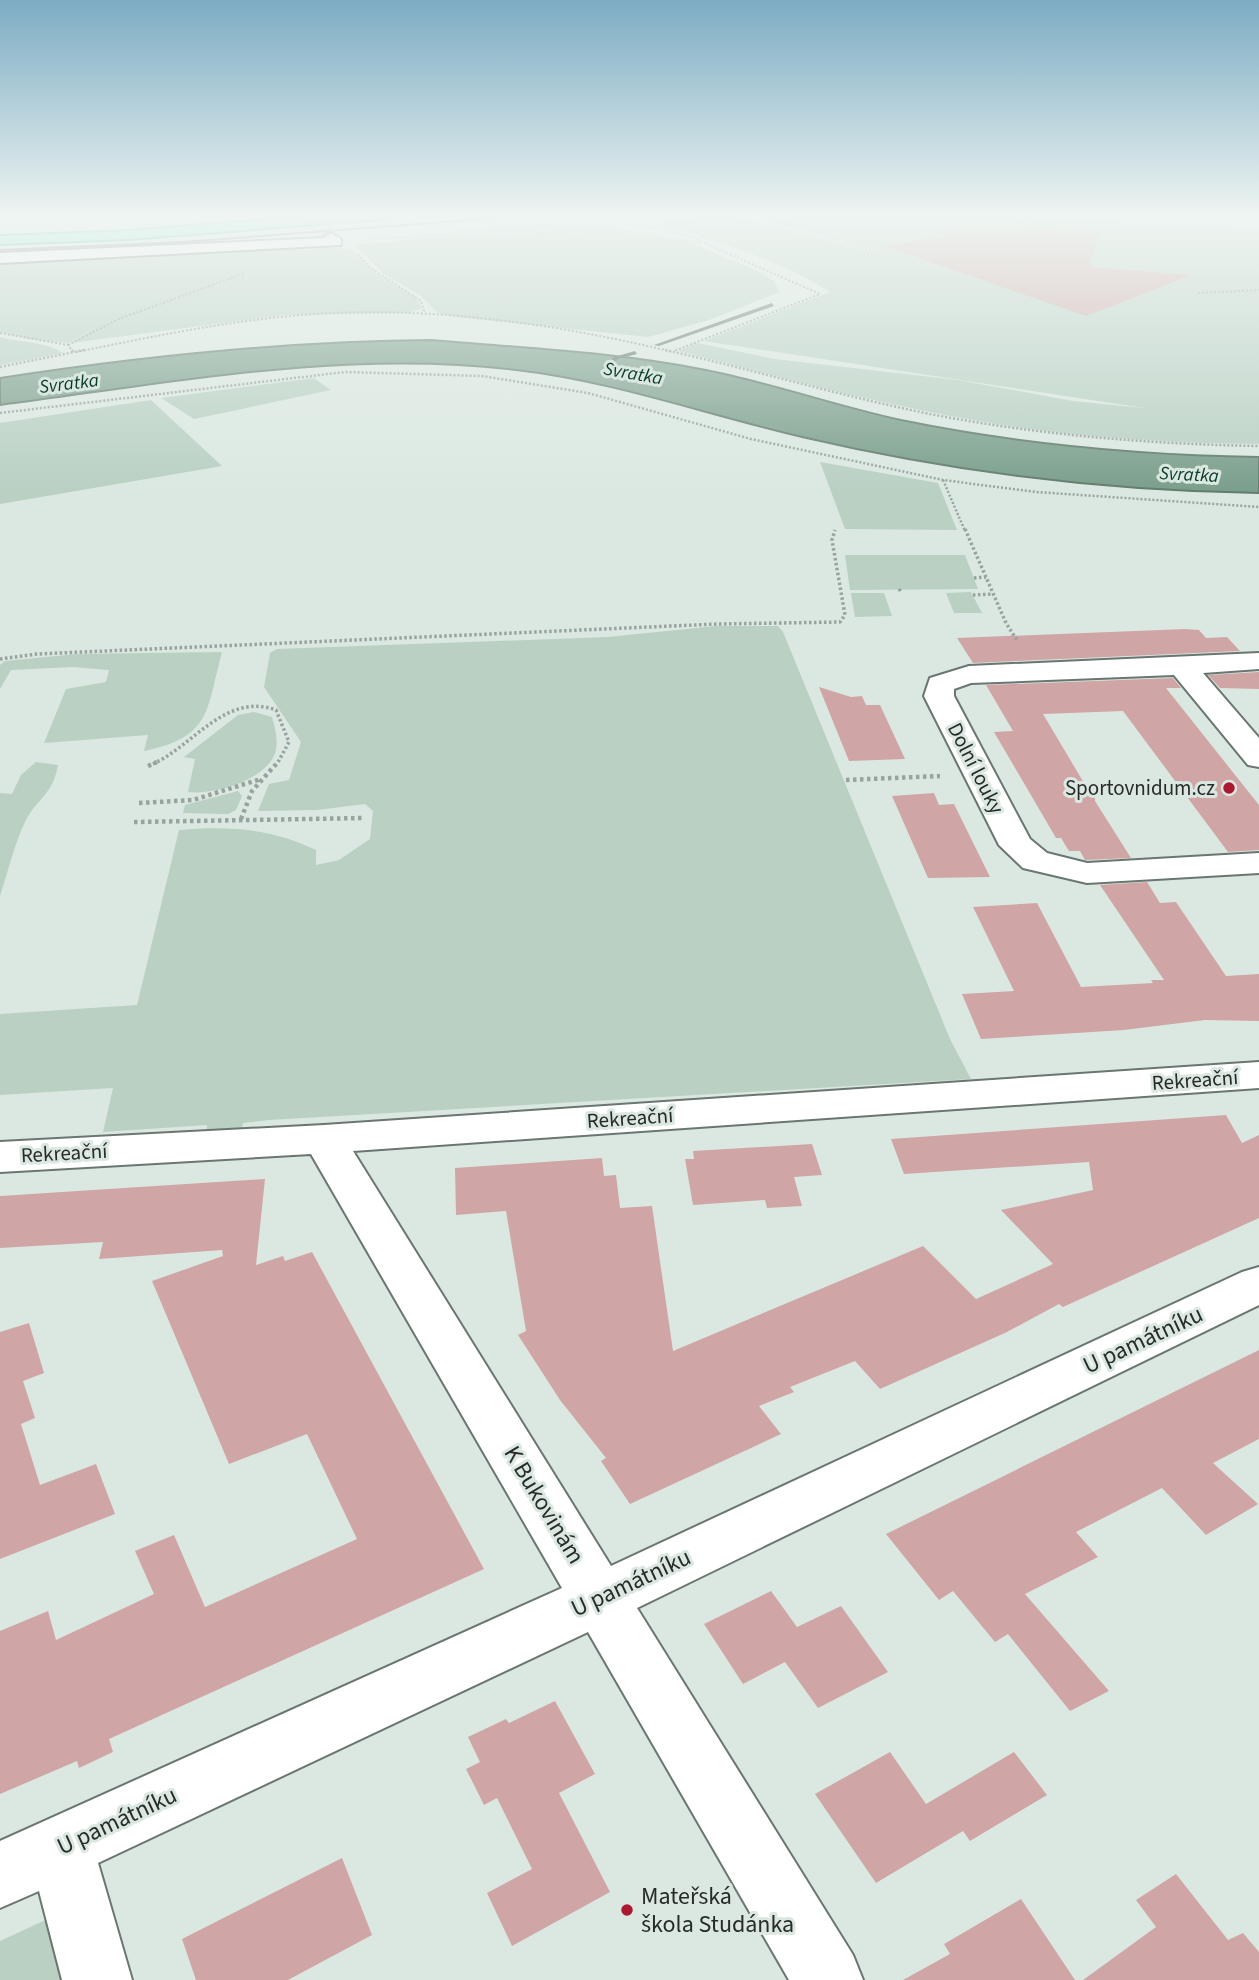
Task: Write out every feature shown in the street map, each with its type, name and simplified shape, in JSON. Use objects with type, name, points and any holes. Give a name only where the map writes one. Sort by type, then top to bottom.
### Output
[{"type":"street","name":"Dolní louky","points":[[1259,661],[969,674],[940,684],[939,696],[1016,845],[1035,861],[1087,873],[1259,863]]},
{"type":"street","points":[[1182,666],[1259,758]]},
{"type":"street","name":"Rekreační","points":[[0,1157],[324,1139],[1259,1076]]},
{"type":"street","name":"K Bukovinám","points":[[324,1139],[828,1980]]},
{"type":"street","name":"U památníku","points":[[0,1875],[601,1598],[1259,1284]]},
{"type":"street","points":[[61,1847],[97,1980]]},
{"type":"path","points":[[0,334],[68,345],[119,319],[154,306]]},
{"type":"path","points":[[420,316],[424,311],[422,306]]},
{"type":"path","points":[[673,352],[789,306]]},
{"type":"path","points":[[0,367],[191,331],[303,315],[420,316],[538,326],[673,352],[884,404],[986,424],[1141,442],[1259,446]]},
{"type":"path","points":[[68,345],[74,353]]},
{"type":"path","points":[[0,413],[307,375],[382,372],[470,375],[588,393],[751,439],[943,480],[1035,492],[1259,507]]},
{"type":"path","points":[[943,480],[1006,623],[1038,672]]},
{"type":"path","points":[[0,660],[37,653],[717,624],[840,622],[845,615],[832,540],[835,530]]},
{"type":"path","points":[[974,578],[986,578]]},
{"type":"path","points":[[973,595],[993,594]]},
{"type":"path","points":[[149,766],[164,761],[228,714],[255,705],[276,710],[289,742],[282,758],[252,791],[241,819]]},
{"type":"path","points":[[846,780],[980,774]]},
{"type":"path","points":[[139,803],[193,800],[266,778]]},
{"type":"path","points":[[135,822],[364,818]]},
{"type":"shaded area","points":[[0,306],[422,308],[409,313],[284,315],[71,343],[98,326],[69,343],[30,339],[0,332]]},
{"type":"shaded area","points":[[431,306],[743,306],[709,320],[648,337],[438,313]]},
{"type":"shaded area","points":[[793,306],[1259,306],[1259,444],[1116,438],[1044,431],[936,413],[678,351],[697,343],[775,359],[958,380],[1073,401],[1144,408],[704,341]]},
{"type":"shaded area","points":[[0,337],[41,344],[63,353],[0,365]]},
{"type":"shaded area","points":[[314,378],[331,390],[194,419],[161,398]]},
{"type":"shaded area","points":[[151,400],[222,466],[0,504],[0,423]]},
{"type":"shaded area","points":[[820,462],[938,483],[957,530],[845,529]]},
{"type":"shaded area","points":[[845,555],[965,555],[978,589],[850,590]]},
{"type":"shaded area","points":[[971,592],[982,613],[954,613],[946,593]]},
{"type":"shaded area","points":[[851,593],[884,593],[892,616],[855,617]]},
{"type":"shaded area","points":[[716,626],[778,626],[783,632],[950,1039],[971,1079],[269,1120],[243,1123],[241,1134],[206,1136],[207,1125],[103,1132],[113,1088],[0,1095],[0,1014],[137,1005],[179,830],[249,830],[282,837],[316,850],[316,865],[339,860],[370,839],[373,811],[365,804],[317,810],[258,811],[269,784],[289,780],[301,742],[264,687],[270,653],[277,649],[608,637]]},
{"type":"shaded area","points":[[222,652],[208,706],[194,729],[183,738],[144,751],[148,735],[44,743],[66,689],[106,682],[109,670],[73,667],[11,670],[0,689],[0,665],[5,661],[77,654]]},
{"type":"shaded area","points":[[254,712],[272,717],[277,742],[271,761],[263,770],[239,783],[211,791],[188,792],[195,759],[184,757],[238,715]]},
{"type":"shaded area","points":[[36,762],[58,765],[56,775],[25,822],[0,896],[0,793],[12,794],[21,775]]},
{"type":"shaded area","points":[[238,791],[242,796],[236,810],[228,814],[183,813],[185,805]]},
{"type":"shaded area","points":[[104,1893],[129,1980],[0,1980],[0,1941]]},
{"type":"water","name":"Svratka","points":[[432,340],[569,351],[672,364],[731,375],[901,420],[990,436],[1124,451],[1259,457],[1259,493],[1086,484],[972,470],[802,437],[588,382],[516,370],[451,365],[322,366],[257,371],[0,405],[0,378],[215,351],[323,343]]},
{"type":"building","points":[[1058,306],[1111,306],[1086,316]]},
{"type":"building","points":[[1199,630],[1206,638],[1227,637],[1240,651],[973,663],[957,638]]},
{"type":"building","points":[[1259,672],[1259,689],[1220,688],[1208,675]]},
{"type":"building","points":[[1173,678],[1181,688],[1166,688],[1259,805],[1259,850],[1228,852],[1123,711],[1043,714],[1084,783],[1095,788],[1095,801],[1131,858],[1085,860],[1080,851],[1069,851],[1061,838],[1056,838],[994,732],[1013,731],[986,685]]},
{"type":"building","points":[[819,687],[851,697],[862,696],[866,705],[880,705],[905,759],[849,761]]},
{"type":"building","points":[[934,793],[939,805],[954,804],[990,877],[928,878],[892,796]]},
{"type":"building","points":[[1147,882],[1160,903],[1176,902],[1226,976],[1259,974],[1259,1021],[1205,1020],[1124,1030],[981,1039],[962,994],[1014,991],[973,907],[1037,903],[1081,987],[1153,983],[1151,980],[1164,980],[1100,885]]},
{"type":"building","points":[[1226,1115],[1242,1143],[1259,1135],[1259,1218],[1063,1307],[1059,1304],[1007,1332],[880,1389],[855,1361],[790,1387],[794,1392],[759,1406],[781,1434],[630,1504],[601,1461],[606,1458],[560,1400],[518,1335],[526,1331],[506,1211],[456,1215],[455,1168],[602,1158],[604,1176],[616,1175],[620,1208],[652,1206],[673,1351],[923,1246],[976,1299],[1053,1264],[1001,1210],[1093,1190],[1089,1162],[904,1174],[891,1139]]},
{"type":"building","points":[[812,1144],[822,1175],[794,1177],[802,1206],[767,1208],[765,1200],[693,1205],[685,1159],[694,1159],[693,1151]]},
{"type":"building","points":[[265,1179],[256,1265],[283,1256],[285,1261],[312,1252],[484,1569],[109,1739],[113,1752],[79,1768],[77,1761],[0,1794],[0,1631],[48,1611],[56,1640],[154,1594],[135,1551],[174,1535],[205,1607],[357,1539],[307,1434],[229,1464],[152,1281],[223,1256],[222,1250],[99,1259],[103,1242],[0,1248],[0,1196]]},
{"type":"building","points":[[29,1323],[44,1373],[23,1381],[35,1418],[21,1424],[40,1485],[96,1464],[115,1514],[0,1559],[0,1332]]},
{"type":"building","points":[[1259,1350],[1259,1439],[1213,1463],[1258,1504],[1206,1535],[1162,1488],[1076,1532],[1098,1557],[1025,1594],[1109,1691],[1070,1711],[1008,1634],[995,1642],[953,1591],[939,1600],[886,1534]]},
{"type":"building","points":[[771,1591],[797,1627],[841,1606],[888,1672],[818,1708],[785,1662],[743,1684],[704,1624]]},
{"type":"building","points":[[555,1701],[595,1774],[559,1793],[610,1892],[512,1946],[487,1893],[532,1869],[497,1798],[484,1805],[466,1769],[480,1762],[468,1737],[506,1719],[509,1723]]},
{"type":"building","points":[[890,1752],[926,1804],[1014,1752],[1047,1795],[970,1841],[963,1831],[876,1883],[815,1794]]},
{"type":"building","points":[[342,1858],[372,1935],[288,1980],[196,1980],[182,1939]]},
{"type":"building","points":[[1176,1874],[1228,1940],[1243,1933],[1259,1952],[1259,1980],[1083,1980],[1156,1927],[1136,1900]]},
{"type":"building","points":[[1021,1899],[1075,1980],[903,1980],[950,1954],[944,1944]]},
{"type":"waterway","points":[[657,345],[768,306]]},
{"type":"waterway","name":"Svratka","points":[[605,368],[616,358],[635,353]]},
{"type":"place","name":"Sportovnidum.cz","points":[[1229,788]]},
{"type":"place","name":"Mateřská škola Studánka","points":[[627,1910]]}]
